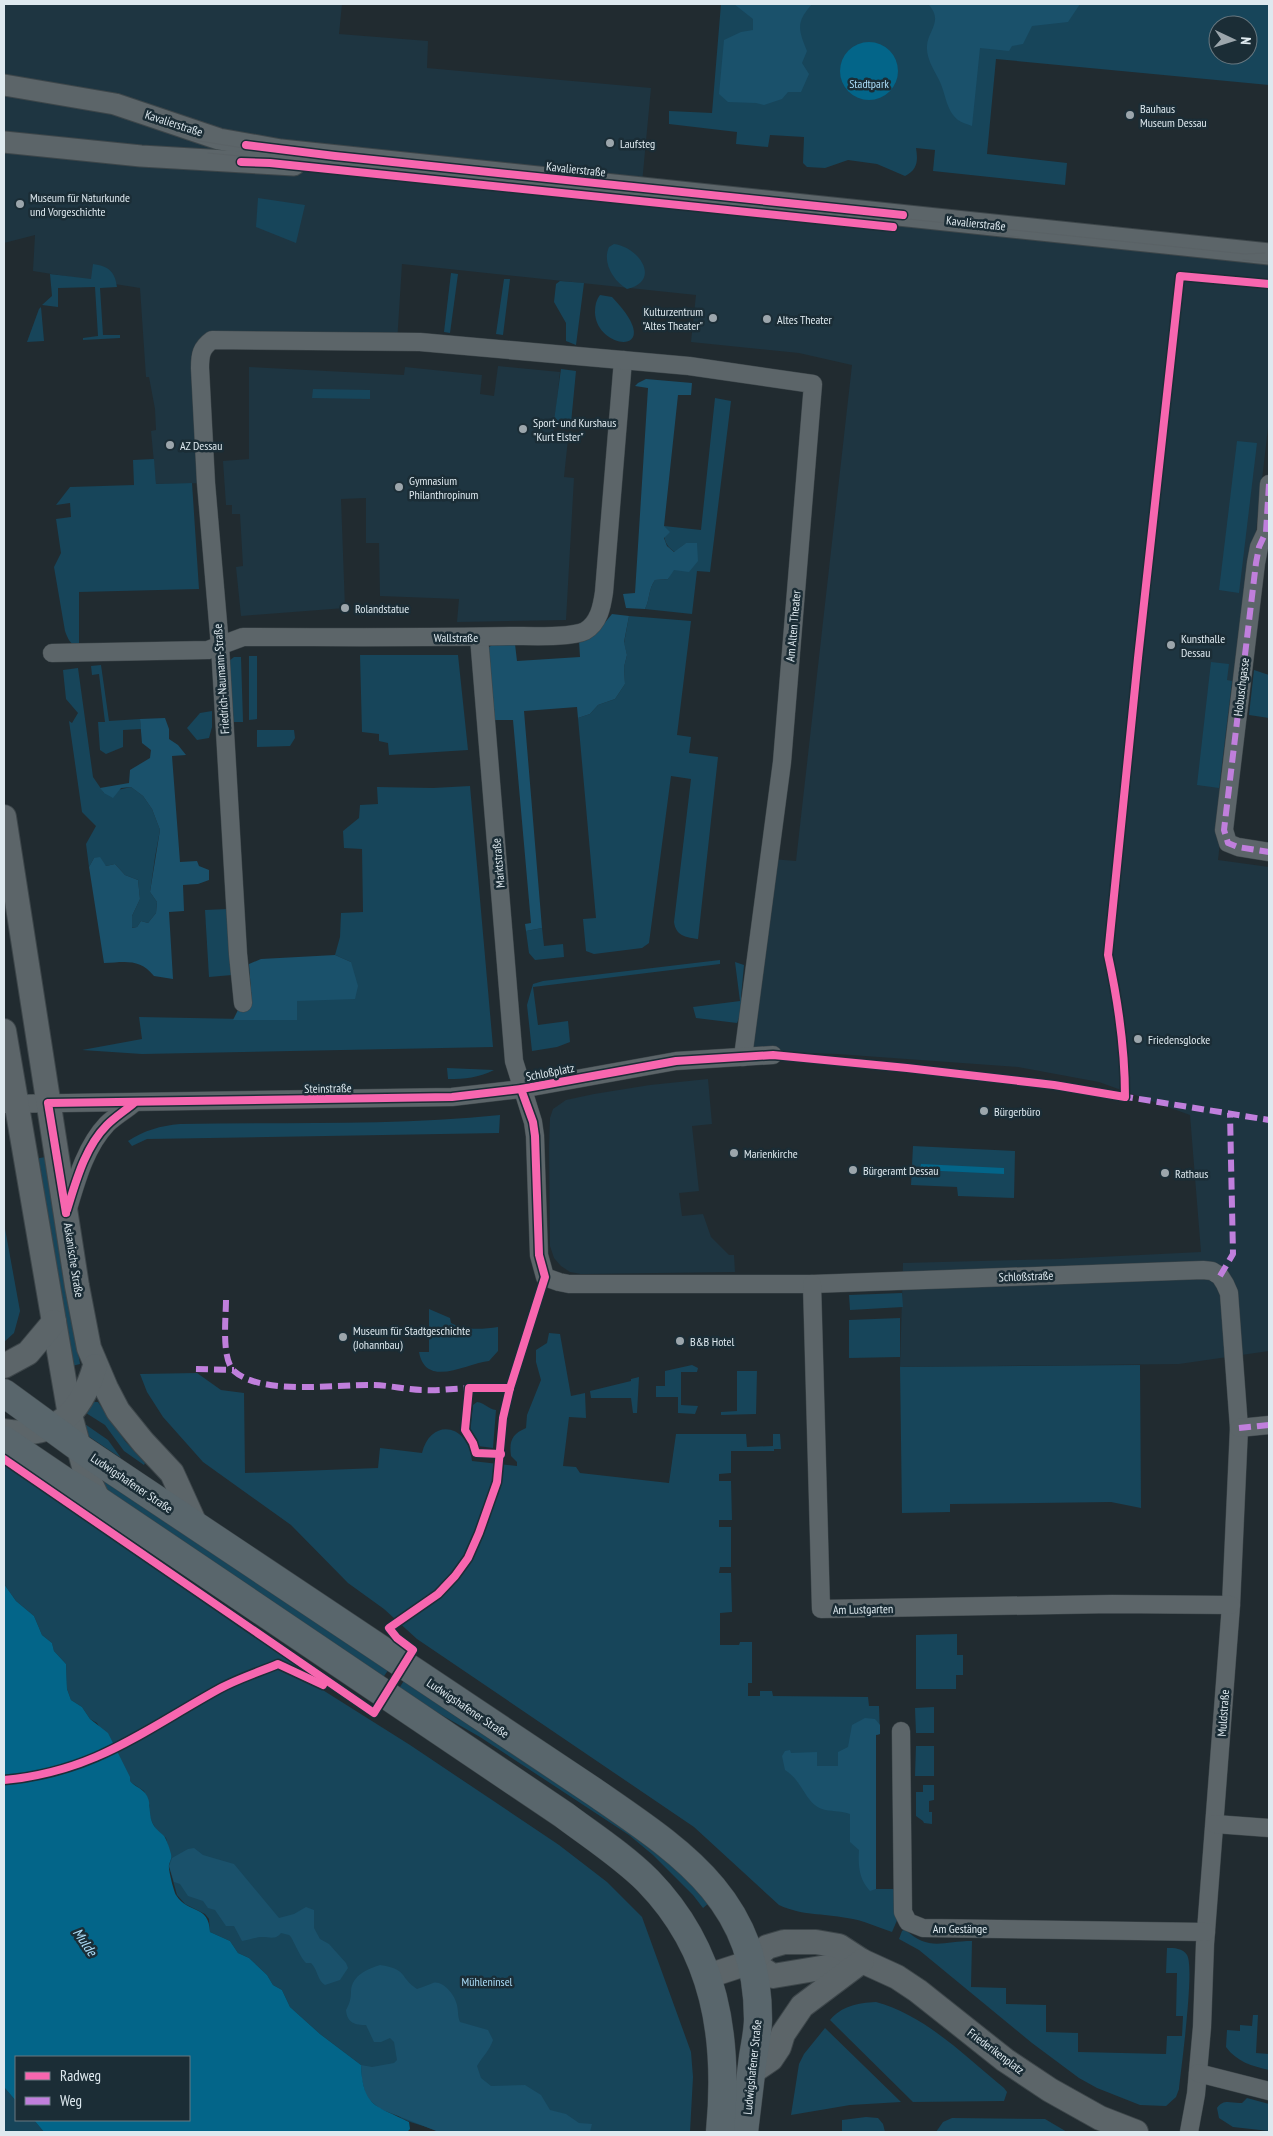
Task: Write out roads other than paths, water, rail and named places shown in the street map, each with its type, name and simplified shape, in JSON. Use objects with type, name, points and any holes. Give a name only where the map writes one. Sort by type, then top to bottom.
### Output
[{"type":"main road","name":"Askanische Straße","points":[[4,817],[84,1325],[95,1366],[118,1411],[143,1442],[172,1473],[196,1526]]},
{"type":"main road","points":[[4,1031],[10,1104],[54,1322],[61,1421]]},
{"type":"main road","points":[[4,1366],[28,1353],[54,1322]]},
{"type":"main road","points":[[4,1431],[18,1434],[36,1432],[61,1421],[85,1393],[95,1366]]},
{"type":"main road","name":"Ludwigshafener Straße","points":[[4,1393],[61,1421],[78,1447],[325,1613],[364,1636],[404,1666],[593,1791],[666,1842],[701,1874],[718,1892],[741,1931],[751,1962],[756,1990],[758,2022],[744,2132]]},
{"type":"main road","name":"Ludwigshafener Straße","points":[[4,1440],[63,1480],[99,1501],[564,1815],[648,1881],[677,1916],[693,1942],[708,1976],[717,2012],[721,2045],[720,2132]]},
{"type":"main road","points":[[78,1447],[86,1474],[99,1501]]},
{"type":"main road","name":"Friederikenplatz","points":[[708,1976],[751,1962],[767,1947],[784,1942],[816,1942],[839,1946],[862,1961],[882,1969],[918,1991],[1005,2060],[1050,2090],[1100,2118],[1136,2132]]},
{"type":"main road","points":[[751,1962],[773,1976],[862,1961]]},
{"type":"main road","points":[[752,2072],[771,2059],[779,2047],[783,2034],[802,2006],[862,1961]]},
{"type":"street","name":"Kavalierstraße","points":[[4,85],[115,104],[219,139],[272,149],[1269,254]]},
{"type":"street","name":"Kavalierstraße","points":[[4,142],[141,156],[270,163],[1269,265]]},
{"type":"street","name":"Friedrich-Naumann-Straße","points":[[243,1003],[238,954],[220,646],[206,483],[200,354],[204,346],[212,340],[420,342],[624,360]]},
{"type":"street","name":"Wallstraße","points":[[52,653],[208,650],[244,638],[479,637],[576,634],[583,632],[591,626],[599,614],[604,592],[624,360]]},
{"type":"street","name":"Am Alten Theater","points":[[624,360],[689,366],[813,384],[782,762],[743,1057]]},
{"type":"street","name":"Hobuschgasse","points":[[1269,484],[1268,532],[1259,547],[1256,563],[1224,830],[1228,842],[1238,847],[1269,852]]},
{"type":"street","name":"Marktstraße","points":[[479,637],[514,1061],[521,1089]]},
{"type":"street","name":"Schloßplatz","points":[[773,1055],[676,1061],[521,1089],[533,1122],[535,1136],[539,1255],[545,1277],[569,1284],[812,1284]]},
{"type":"street","name":"Steinstraße","points":[[10,1104],[426,1098],[485,1094],[521,1089]]},
{"type":"street","points":[[66,1213],[84,1164],[96,1139],[107,1125],[134,1103]]},
{"type":"street","name":"Schloßstraße","points":[[812,1284],[1203,1270],[1212,1271],[1220,1276],[1228,1293]]},
{"type":"street","name":"Am Lustgarten","points":[[812,1284],[820,1609],[1112,1604],[1231,1605]]},
{"type":"street","name":"Muldstraße","points":[[1188,2132],[1198,2074],[1206,1932],[1231,1605],[1239,1428],[1228,1293]]},
{"type":"street","points":[[1239,1428],[1269,1425]]},
{"type":"street","name":"Am Gestänge","points":[[901,1731],[903,1912],[908,1922],[923,1928],[1206,1932]]},
{"type":"street","points":[[1215,1824],[1269,1828]]},
{"type":"street","points":[[1198,2074],[1269,2092]]},
{"type":"water","points":[[869,42],[880,44],[893,55],[898,71],[896,82],[885,95],[869,100],[858,98],[845,87],[840,71],[842,60],[853,47]]},
{"type":"water","points":[[921,1164],[1004,1168],[1004,1174],[920,1170]]},
{"type":"water","name":"Mulde","points":[[4,1584],[16,1601],[34,1616],[42,1635],[52,1643],[54,1651],[66,1664],[67,1689],[71,1700],[82,1707],[90,1719],[108,1733],[130,1777],[130,1781],[147,1796],[152,1822],[164,1836],[170,1850],[169,1871],[176,1895],[181,1901],[206,1917],[210,1932],[230,1941],[238,1953],[249,1958],[267,1975],[273,1985],[282,1990],[290,2007],[320,2034],[361,2065],[362,2079],[368,2097],[380,2108],[409,2122],[410,2129],[407,2132],[44,2132],[35,2121],[190,2121],[190,2056],[15,2056],[15,2100],[4,2087]]},
{"type":"tram line","points":[[193,140],[281,154],[1245,254],[1265,253]]},
{"type":"tram line","points":[[208,153],[270,159]]},
{"type":"tram line","points":[[979,233],[1019,237]]},
{"type":"tram line","points":[[1243,260],[1269,262]]},
{"type":"place","name":"Bauhaus Museum Dessau","points":[[1130,115]]},
{"type":"place","name":"Laufsteg","points":[[610,143]]},
{"type":"place","name":"Museum für Naturkunde und Vorgeschichte","points":[[20,204]]},
{"type":"place","name":"Kulturzentrum \"Altes Theater\"","points":[[713,318]]},
{"type":"place","name":"Altes Theater","points":[[767,319]]},
{"type":"place","name":"Sport- und Kurshaus \"Kurt Elster\"","points":[[523,429]]},
{"type":"place","name":"AZ Dessau","points":[[170,445]]},
{"type":"place","name":"Gymnasium Philanthropinum","points":[[399,487]]},
{"type":"place","name":"Rolandstatue","points":[[345,608]]},
{"type":"place","name":"Kunsthalle Dessau","points":[[1171,645]]},
{"type":"place","name":"Friedensglocke","points":[[1138,1039]]},
{"type":"place","name":"Bürgerbüro","points":[[984,1111]]},
{"type":"place","name":"Marienkirche","points":[[734,1153]]},
{"type":"place","name":"Bürgeramt Dessau","points":[[853,1170]]},
{"type":"place","name":"Rathaus","points":[[1165,1173]]},
{"type":"place","name":"Museum für Stadtgeschichte (Johannbau)","points":[[343,1337]]},
{"type":"place","name":"B&B Hotel","points":[[680,1341]]},
{"type":"park label","name":"Stadtpark","points":[[869,83]]},
{"type":"park label","name":"Mühleninsel","points":[[487,1981]]}]
